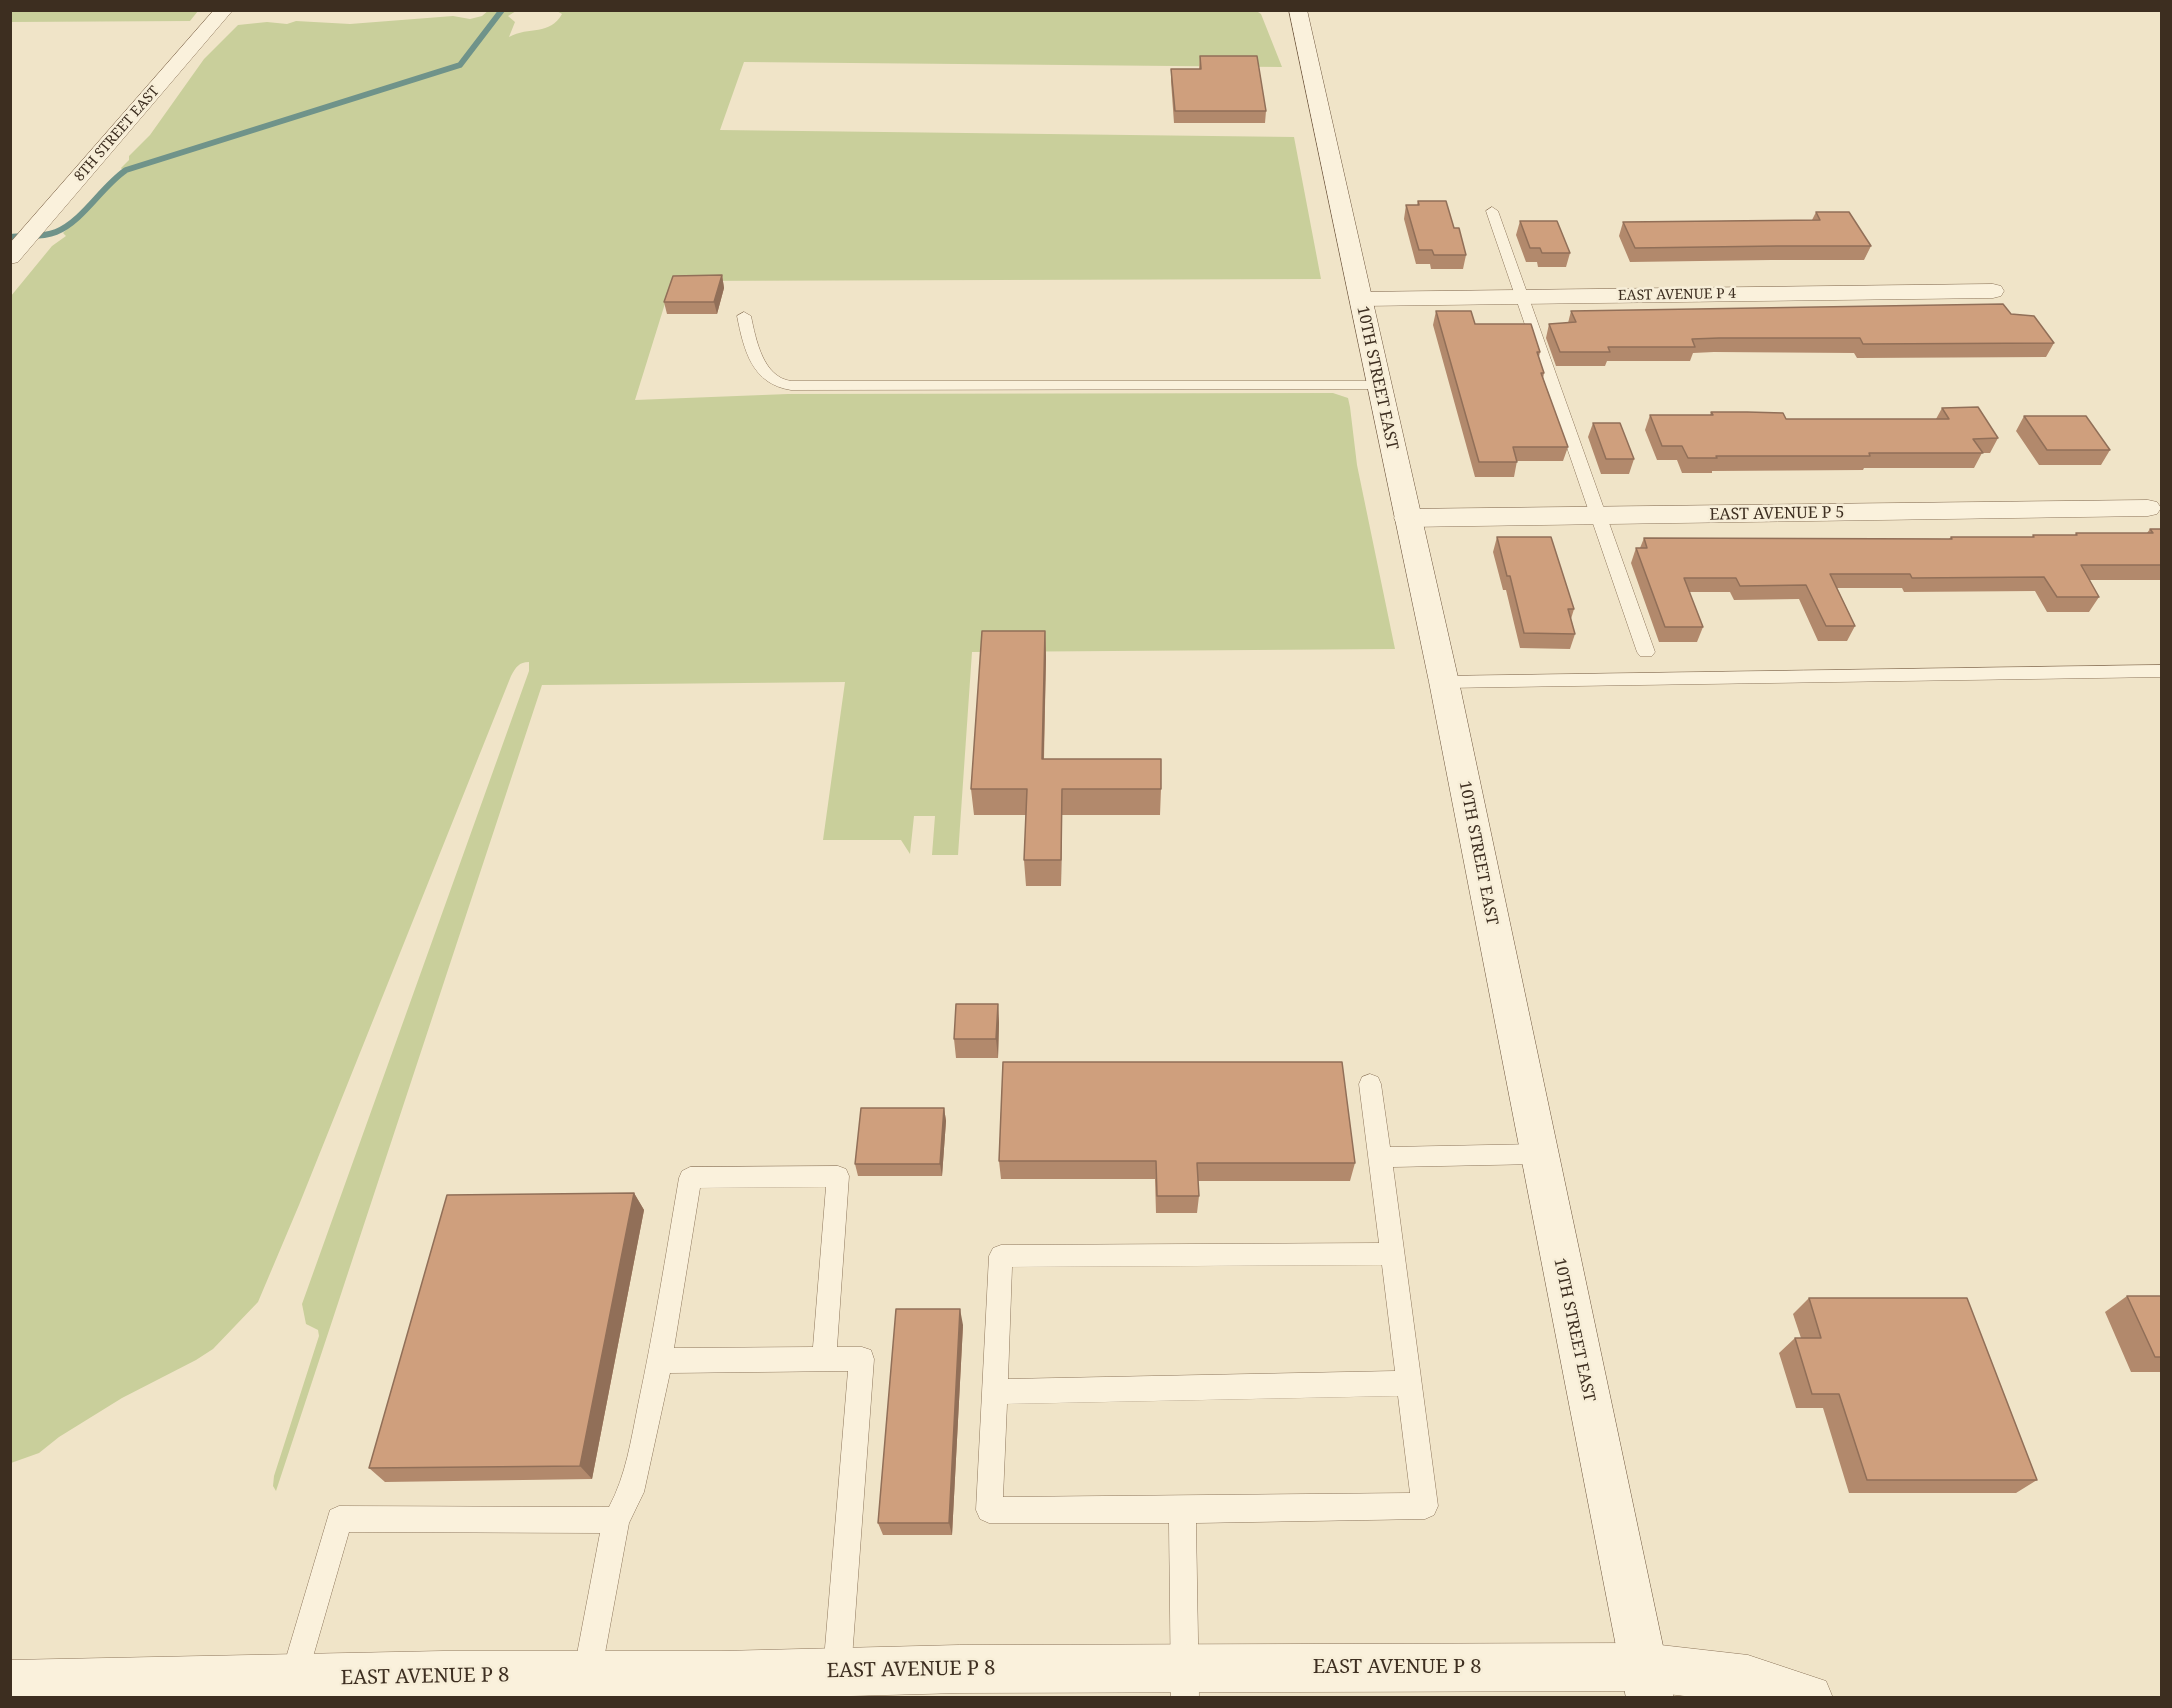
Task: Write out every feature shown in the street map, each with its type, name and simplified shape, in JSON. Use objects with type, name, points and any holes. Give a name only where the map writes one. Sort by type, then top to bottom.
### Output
[{"type":"street","name":"8TH STREET EAST","points":[[10,257],[224,10]]},
{"type":"street","name":"10TH STREET EAST","points":[[1298,10],[1444,682],[1646,1682]]},
{"type":"street","name":"EAST AVENUE P 4","points":[[1361,299],[1993,291]]},
{"type":"street","name":"EAST AVENUE P 5","points":[[1407,518],[2148,508]]},
{"type":"street","name":"EAST AVENUE P 8","points":[[10,1684],[837,1672],[1185,1682],[1646,1682],[1748,1679],[1809,1698]]},
{"type":"lane","points":[[1492,211],[1646,652]]},
{"type":"lane","points":[[744,316],[748,340],[768,375],[775,382],[786,384],[818,387],[1379,385]]},
{"type":"lane","points":[[1444,682],[2162,671]]},
{"type":"lane","points":[[1370,1084],[1425,1506],[989,1510],[1001,1256],[1392,1254]]},
{"type":"lane","points":[[1380,1157],[1538,1154]]},
{"type":"lane","points":[[587,1675],[616,1520],[631,1492],[660,1361],[690,1178],[838,1176],[824,1359]]},
{"type":"lane","points":[[660,1361],[862,1359],[837,1672]]},
{"type":"lane","points":[[994,1392],[1409,1383]]},
{"type":"lane","points":[[1182,1510],[1185,1682]]},
{"type":"lane","points":[[294,1679],[339,1519],[616,1520]]},
{"type":"green space","points":[[489,10],[516,11],[508,16],[515,22],[509,37],[551,25],[562,14],[555,10],[1255,10],[1261,14],[1282,67],[744,62],[720,130],[1294,137],[1321,279],[672,281],[635,400],[788,394],[1333,393],[1348,398],[1357,465],[1395,649],[972,652],[958,855],[932,855],[935,816],[914,816],[910,854],[901,840],[823,840],[845,682],[542,685],[276,1491],[273,1486],[274,1476],[319,1336],[318,1330],[306,1324],[302,1304],[529,671],[529,662],[520,664],[511,676],[258,1302],[213,1349],[122,1398],[59,1437],[39,1453],[11,1463],[11,296],[52,246],[66,236],[63,233],[124,172],[121,168],[129,160],[129,156],[150,135],[204,59],[238,25],[267,22],[287,24],[296,21],[350,24],[453,16],[470,19],[482,16]]},
{"type":"green space","points":[[10,11],[198,11],[190,21],[11,22]]},
{"type":"building","points":[[1200,56],[1257,56],[1266,111],[1175,111],[1171,69],[1201,69]]},
{"type":"building","points":[[1418,201],[1446,201],[1454,228],[1459,228],[1466,255],[1434,255],[1432,250],[1419,250],[1406,205],[1419,205]]},
{"type":"building","points":[[1816,212],[1849,212],[1871,246],[1635,248],[1623,222],[1820,220]]},
{"type":"building","points":[[1520,221],[1557,221],[1570,253],[1542,253],[1540,248],[1530,248]]},
{"type":"building","points":[[722,275],[714,302],[664,302],[673,276]]},
{"type":"building","points":[[2003,304],[2011,314],[2034,316],[2054,343],[1863,344],[1860,338],[1719,338],[1692,339],[1695,347],[1608,347],[1610,352],[1560,352],[1549,324],[1576,322],[1571,311]]},
{"type":"building","points":[[1436,311],[1471,311],[1475,324],[1531,324],[1540,352],[1537,352],[1544,373],[1541,373],[1568,447],[1513,447],[1517,462],[1479,462]]},
{"type":"building","points":[[1978,407],[1998,438],[1973,439],[1983,453],[1869,453],[1870,456],[1688,458],[1682,446],[1662,446],[1650,415],[1713,415],[1711,412],[1747,412],[1783,413],[1786,419],[1949,419],[1942,408]]},
{"type":"building","points":[[2024,416],[2086,416],[2110,450],[2047,450]]},
{"type":"building","points":[[1593,423],[1620,423],[1634,459],[1606,459]]},
{"type":"building","points":[[2150,529],[2162,529],[2162,565],[2081,565],[2099,597],[2057,597],[2044,577],[1912,578],[1910,574],[1830,574],[1855,626],[1826,626],[1806,585],[1740,586],[1736,578],[1684,578],[1703,627],[1665,627],[1636,548],[1647,548],[1644,538],[1952,539],[1951,537],[2077,535],[2076,533],[2153,533]]},
{"type":"building","points":[[1497,537],[1551,537],[1574,609],[1568,609],[1575,634],[1524,633],[1510,576],[1507,576]]},
{"type":"building","points":[[982,631],[1045,631],[1042,759],[1161,759],[1161,789],[1062,789],[1061,860],[1024,860],[1027,789],[971,789]]},
{"type":"building","points":[[956,1004],[998,1004],[996,1039],[954,1039]]},
{"type":"building","points":[[1003,1062],[1342,1062],[1355,1163],[1197,1163],[1199,1196],[1157,1196],[1156,1161],[999,1161]]},
{"type":"building","points":[[861,1108],[944,1108],[940,1164],[855,1164]]},
{"type":"building","points":[[634,1193],[580,1466],[369,1468],[447,1195]]},
{"type":"building","points":[[2127,1296],[2162,1296],[2162,1357],[2155,1357]]},
{"type":"building","points":[[1809,1298],[1967,1298],[2037,1480],[1867,1480],[1839,1394],[1812,1394],[1795,1338],[1821,1338]]},
{"type":"building","points":[[896,1309],[960,1309],[949,1523],[878,1523]]},
{"type":"waterway","points":[[10,237],[45,235],[66,227],[126,170],[460,65],[502,10]]}]
